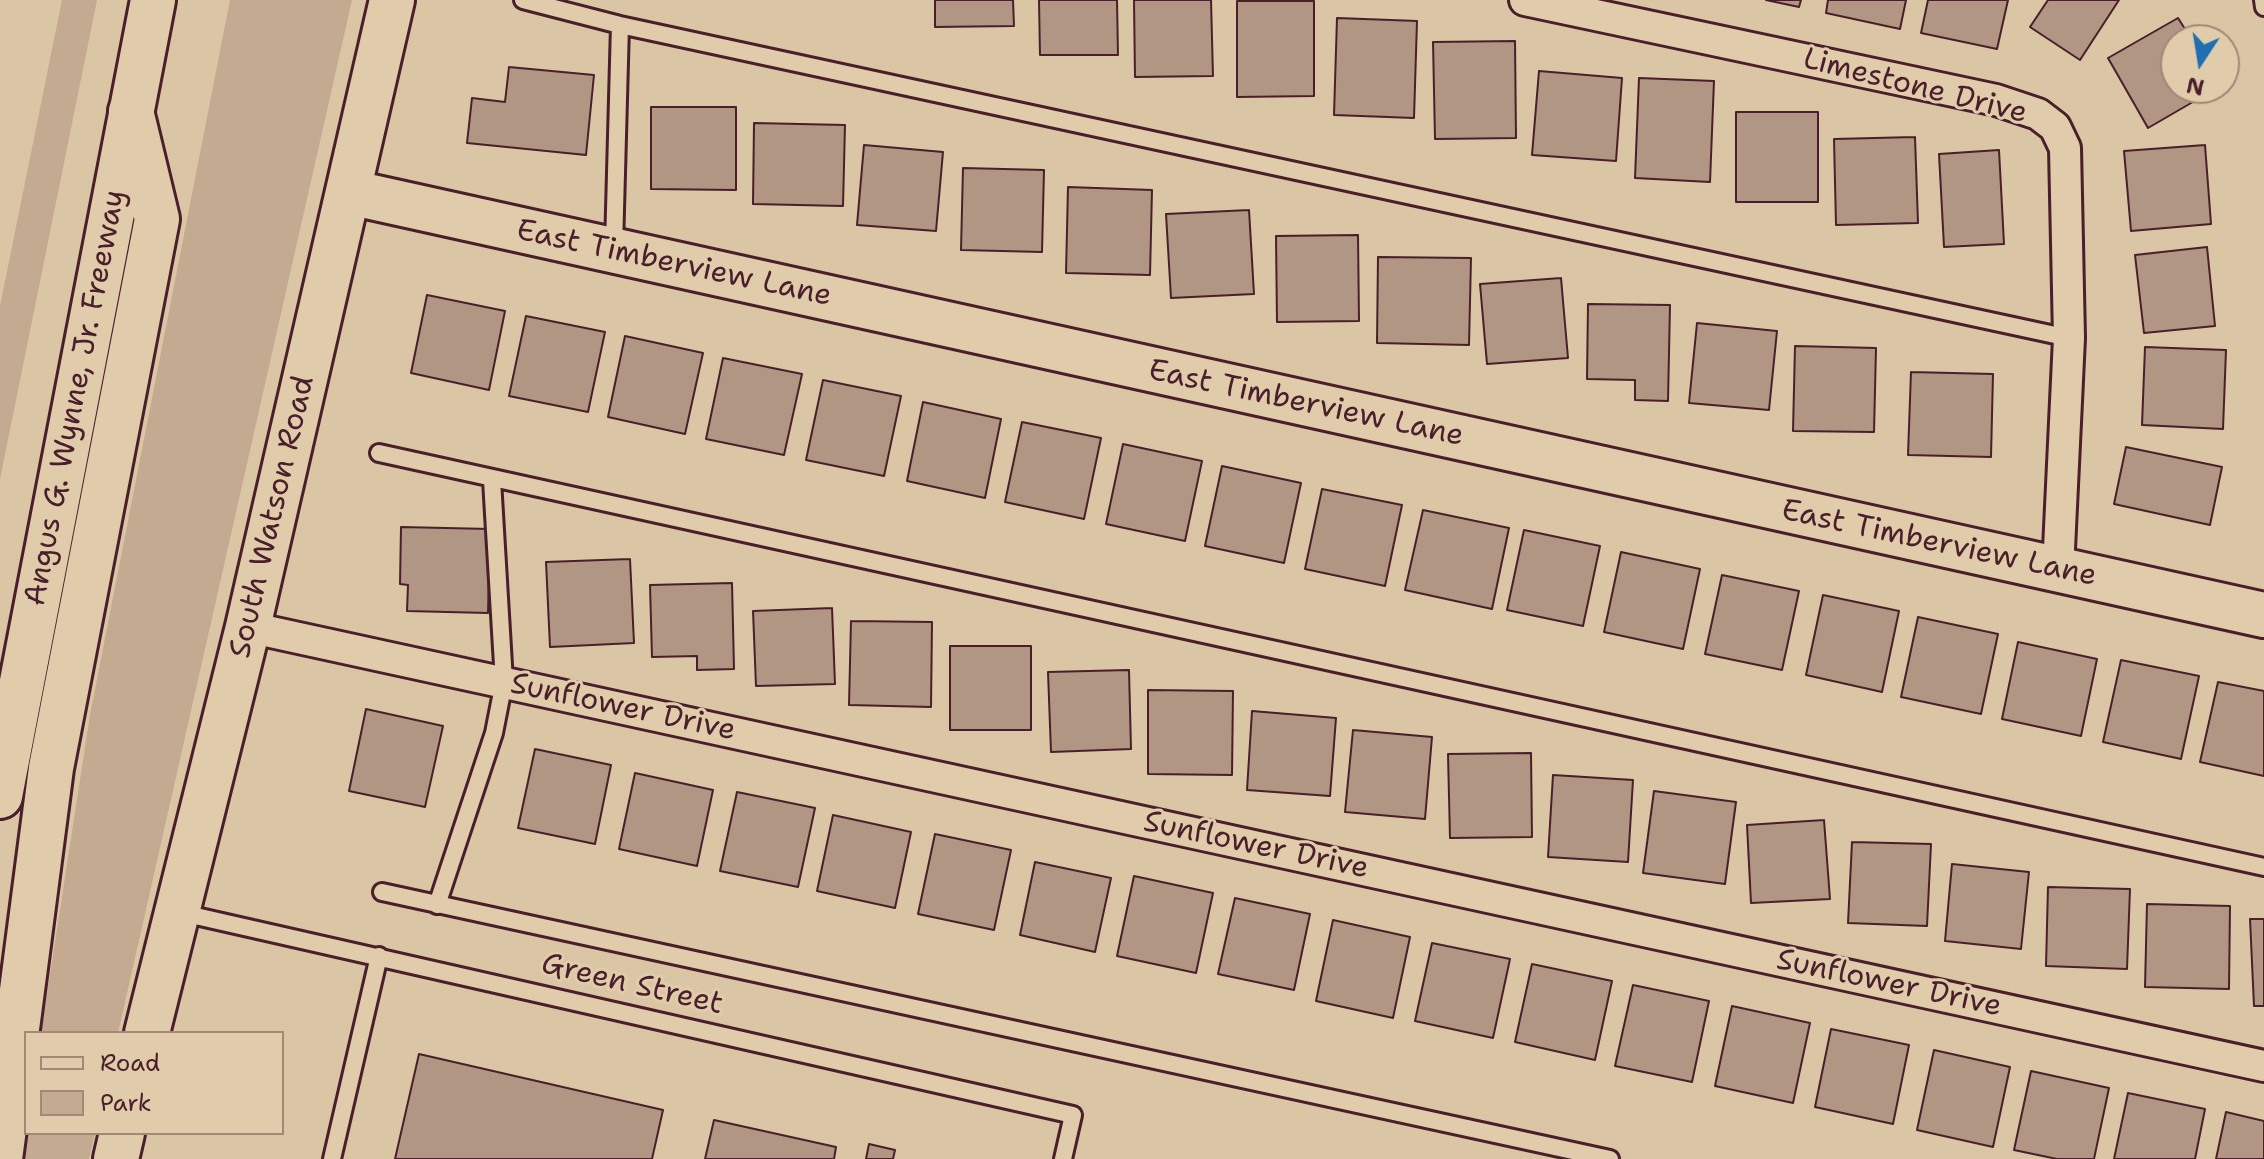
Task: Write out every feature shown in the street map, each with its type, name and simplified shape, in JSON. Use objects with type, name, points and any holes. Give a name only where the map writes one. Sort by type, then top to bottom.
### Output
[{"type":"main road","name":"Angus G. Wynne, Jr. Freeway","points":[[0,796],[153,0]]},
{"type":"main road","name":"South Watson Road","points":[[147,1031],[248,627],[392,0]]},
{"type":"main road","points":[[0,1159],[51,768],[157,219],[131,111]]},
{"type":"main road","name":"East Timberview Lane","points":[[349,192],[2264,613]]},
{"type":"main road","points":[[116,1159],[122,1135]]},
{"type":"street","name":"Limestone Drive","points":[[1525,0],[1996,100],[2038,114],[2055,127],[2065,148],[2069,338],[2058,570]]},
{"type":"street","name":"Sunflower Drive","points":[[248,627],[2264,1066]]},
{"type":"lane","points":[[523,0],[620,25],[2069,338]]},
{"type":"lane","points":[[2263,0],[2264,7]]},
{"type":"lane","points":[[614,251],[620,25]]},
{"type":"lane","points":[[379,453],[2264,867]]},
{"type":"lane","points":[[437,905],[494,733],[504,682],[492,480]]},
{"type":"lane","points":[[382,892],[1610,1159]]},
{"type":"lane","name":"Green Street","points":[[177,912],[1073,1115],[1063,1159]]},
{"type":"lane","points":[[332,1159],[379,956]]},
{"type":"green space","points":[[62,0],[97,0],[0,479],[0,306]]},
{"type":"green space","points":[[230,0],[352,0],[118,1031],[41,1031],[90,715]]},
{"type":"green space","points":[[25,1135],[95,1135],[89,1159],[21,1159]]},
{"type":"building","points":[[935,0],[1013,0],[1014,26],[935,27]]},
{"type":"building","points":[[1039,0],[1117,0],[1118,55],[1040,55]]},
{"type":"building","points":[[1134,0],[1211,0],[1213,76],[1135,77]]},
{"type":"building","points":[[1766,0],[1801,0],[1799,7]]},
{"type":"building","points":[[1828,0],[1906,0],[1900,29],[1826,13]]},
{"type":"building","points":[[1928,0],[2008,0],[1997,49],[1921,33]]},
{"type":"building","points":[[2048,0],[2119,0],[2080,60],[2030,27]]},
{"type":"building","points":[[1237,1],[1314,1],[1314,96],[1237,97]]},
{"type":"building","points":[[1337,18],[1417,21],[1414,118],[1334,115]]},
{"type":"building","points":[[2178,18],[2182,24],[2168,24]]},
{"type":"building","points":[[2160,28],[2160,104],[2189,104],[2148,128],[2108,58]]},
{"type":"building","points":[[1515,41],[1516,138],[1435,139],[1433,42]]},
{"type":"building","points":[[509,67],[594,75],[586,155],[467,143],[472,98],[505,102]]},
{"type":"building","points":[[1539,71],[1622,78],[1616,161],[1532,155]]},
{"type":"building","points":[[1639,78],[1714,81],[1710,182],[1635,178]]},
{"type":"building","points":[[651,107],[736,107],[736,190],[651,189]]},
{"type":"building","points":[[1736,112],[1818,112],[1818,202],[1736,202]]},
{"type":"building","points":[[754,123],[845,125],[843,206],[753,204]]},
{"type":"building","points":[[1915,137],[1918,223],[1836,225],[1834,139]]},
{"type":"building","points":[[864,145],[943,152],[936,231],[857,225]]},
{"type":"building","points":[[2205,145],[2211,224],[2131,231],[2124,151]]},
{"type":"building","points":[[1999,150],[2004,244],[1944,247],[1939,154]]},
{"type":"building","points":[[963,168],[1044,170],[1042,252],[961,250]]},
{"type":"building","points":[[1068,187],[1152,190],[1150,275],[1066,273]]},
{"type":"building","points":[[1249,210],[1254,294],[1171,298],[1166,214]]},
{"type":"building","points":[[1358,235],[1359,321],[1277,322],[1276,236]]},
{"type":"building","points":[[2207,247],[2215,326],[2144,333],[2135,255]]},
{"type":"building","points":[[1378,257],[1471,258],[1469,345],[1377,343]]},
{"type":"building","points":[[1561,278],[1568,358],[1487,364],[1480,284]]},
{"type":"building","points":[[427,295],[505,311],[489,390],[411,373]]},
{"type":"building","points":[[1588,304],[1670,305],[1668,401],[1635,400],[1635,380],[1587,379]]},
{"type":"building","points":[[526,316],[605,332],[588,412],[509,396]]},
{"type":"building","points":[[1697,323],[1777,331],[1769,410],[1689,403]]},
{"type":"building","points":[[625,336],[703,353],[685,434],[608,417]]},
{"type":"building","points":[[1795,346],[1876,348],[1874,432],[1793,431]]},
{"type":"building","points":[[2145,347],[2226,350],[2223,429],[2142,425]]},
{"type":"building","points":[[723,358],[802,374],[784,455],[706,439]]},
{"type":"building","points":[[1911,372],[1993,374],[1991,457],[1908,455]]},
{"type":"building","points":[[823,380],[901,396],[884,476],[806,460]]},
{"type":"building","points":[[923,402],[1001,419],[985,498],[907,481]]},
{"type":"building","points":[[1022,422],[1101,438],[1084,519],[1005,502]]},
{"type":"building","points":[[1123,444],[1202,461],[1185,541],[1106,524]]},
{"type":"building","points":[[2126,447],[2222,467],[2210,525],[2114,504]]},
{"type":"building","points":[[1222,466],[1301,483],[1284,563],[1205,546]]},
{"type":"building","points":[[1322,489],[1402,505],[1385,586],[1305,569]]},
{"type":"building","points":[[1423,510],[1509,528],[1492,609],[1405,590]]},
{"type":"building","points":[[401,527],[490,529],[488,613],[407,611],[408,585],[400,584]]},
{"type":"building","points":[[1524,530],[1600,546],[1583,626],[1507,610]]},
{"type":"building","points":[[1621,552],[1700,569],[1683,649],[1604,632]]},
{"type":"building","points":[[630,559],[634,643],[550,647],[546,562]]},
{"type":"building","points":[[1722,575],[1799,591],[1782,670],[1705,654]]},
{"type":"building","points":[[732,583],[734,669],[697,670],[697,656],[652,657],[650,585]]},
{"type":"building","points":[[1823,595],[1899,611],[1882,692],[1806,675]]},
{"type":"building","points":[[832,608],[835,684],[756,686],[753,611]]},
{"type":"building","points":[[1918,617],[1998,634],[1981,714],[1901,697]]},
{"type":"building","points":[[851,621],[932,622],[931,707],[849,705]]},
{"type":"building","points":[[2018,642],[2097,659],[2081,736],[2002,719]]},
{"type":"building","points":[[950,646],[1031,646],[1031,730],[950,730]]},
{"type":"building","points":[[2121,660],[2199,676],[2181,759],[2103,742]]},
{"type":"building","points":[[1129,670],[1131,749],[1051,752],[1048,672]]},
{"type":"building","points":[[2218,682],[2264,691],[2264,776],[2200,762]]},
{"type":"building","points":[[1148,690],[1233,691],[1232,775],[1148,774]]},
{"type":"building","points":[[366,709],[443,726],[425,807],[349,791]]},
{"type":"building","points":[[1252,711],[1336,718],[1330,796],[1247,790]]},
{"type":"building","points":[[1353,730],[1432,737],[1425,819],[1345,812]]},
{"type":"building","points":[[535,749],[611,765],[595,844],[518,828]]},
{"type":"building","points":[[1531,753],[1532,837],[1450,838],[1448,754]]},
{"type":"building","points":[[635,773],[713,790],[697,866],[619,849]]},
{"type":"building","points":[[1553,775],[1633,780],[1628,862],[1548,857]]},
{"type":"building","points":[[1654,791],[1736,802],[1725,884],[1643,873]]},
{"type":"building","points":[[737,792],[815,808],[798,887],[720,871]]},
{"type":"building","points":[[833,815],[911,832],[895,908],[817,891]]},
{"type":"building","points":[[1824,820],[1830,899],[1751,903],[1747,825]]},
{"type":"building","points":[[935,834],[1011,850],[994,930],[918,914]]},
{"type":"building","points":[[1852,842],[1931,844],[1927,926],[1848,923]]},
{"type":"building","points":[[1035,862],[1111,878],[1095,952],[1020,935]]},
{"type":"building","points":[[1952,864],[2029,872],[2021,949],[1945,941]]},
{"type":"building","points":[[1134,876],[1213,893],[1196,973],[1117,956]]},
{"type":"building","points":[[2048,887],[2130,889],[2127,969],[2046,966]]},
{"type":"building","points":[[1235,898],[1310,914],[1294,990],[1218,974]]},
{"type":"building","points":[[2147,904],[2230,906],[2229,989],[2145,987]]},
{"type":"building","points":[[2250,919],[2264,919],[2264,1006],[2254,1006]]},
{"type":"building","points":[[1333,920],[1410,937],[1393,1018],[1316,1001]]},
{"type":"building","points":[[1432,943],[1510,959],[1493,1038],[1415,1021]]},
{"type":"building","points":[[1532,964],[1612,981],[1595,1060],[1515,1042]]},
{"type":"building","points":[[1633,985],[1709,1001],[1692,1082],[1615,1066]]},
{"type":"building","points":[[1732,1006],[1810,1023],[1793,1103],[1715,1086]]},
{"type":"building","points":[[1831,1029],[1909,1045],[1893,1124],[1815,1107]]},
{"type":"building","points":[[1934,1050],[2010,1067],[1993,1147],[1917,1130]]},
{"type":"building","points":[[419,1054],[663,1110],[652,1159],[395,1159]]},
{"type":"building","points":[[2031,1071],[2109,1088],[2094,1159],[2057,1159],[2014,1150]]},
{"type":"building","points":[[2128,1093],[2205,1109],[2195,1159],[2114,1159]]},
{"type":"building","points":[[2226,1112],[2264,1121],[2264,1159],[2216,1159]]},
{"type":"building","points":[[714,1120],[836,1147],[834,1159],[705,1159]]},
{"type":"building","points":[[869,1144],[895,1150],[893,1159],[866,1159]]}]
